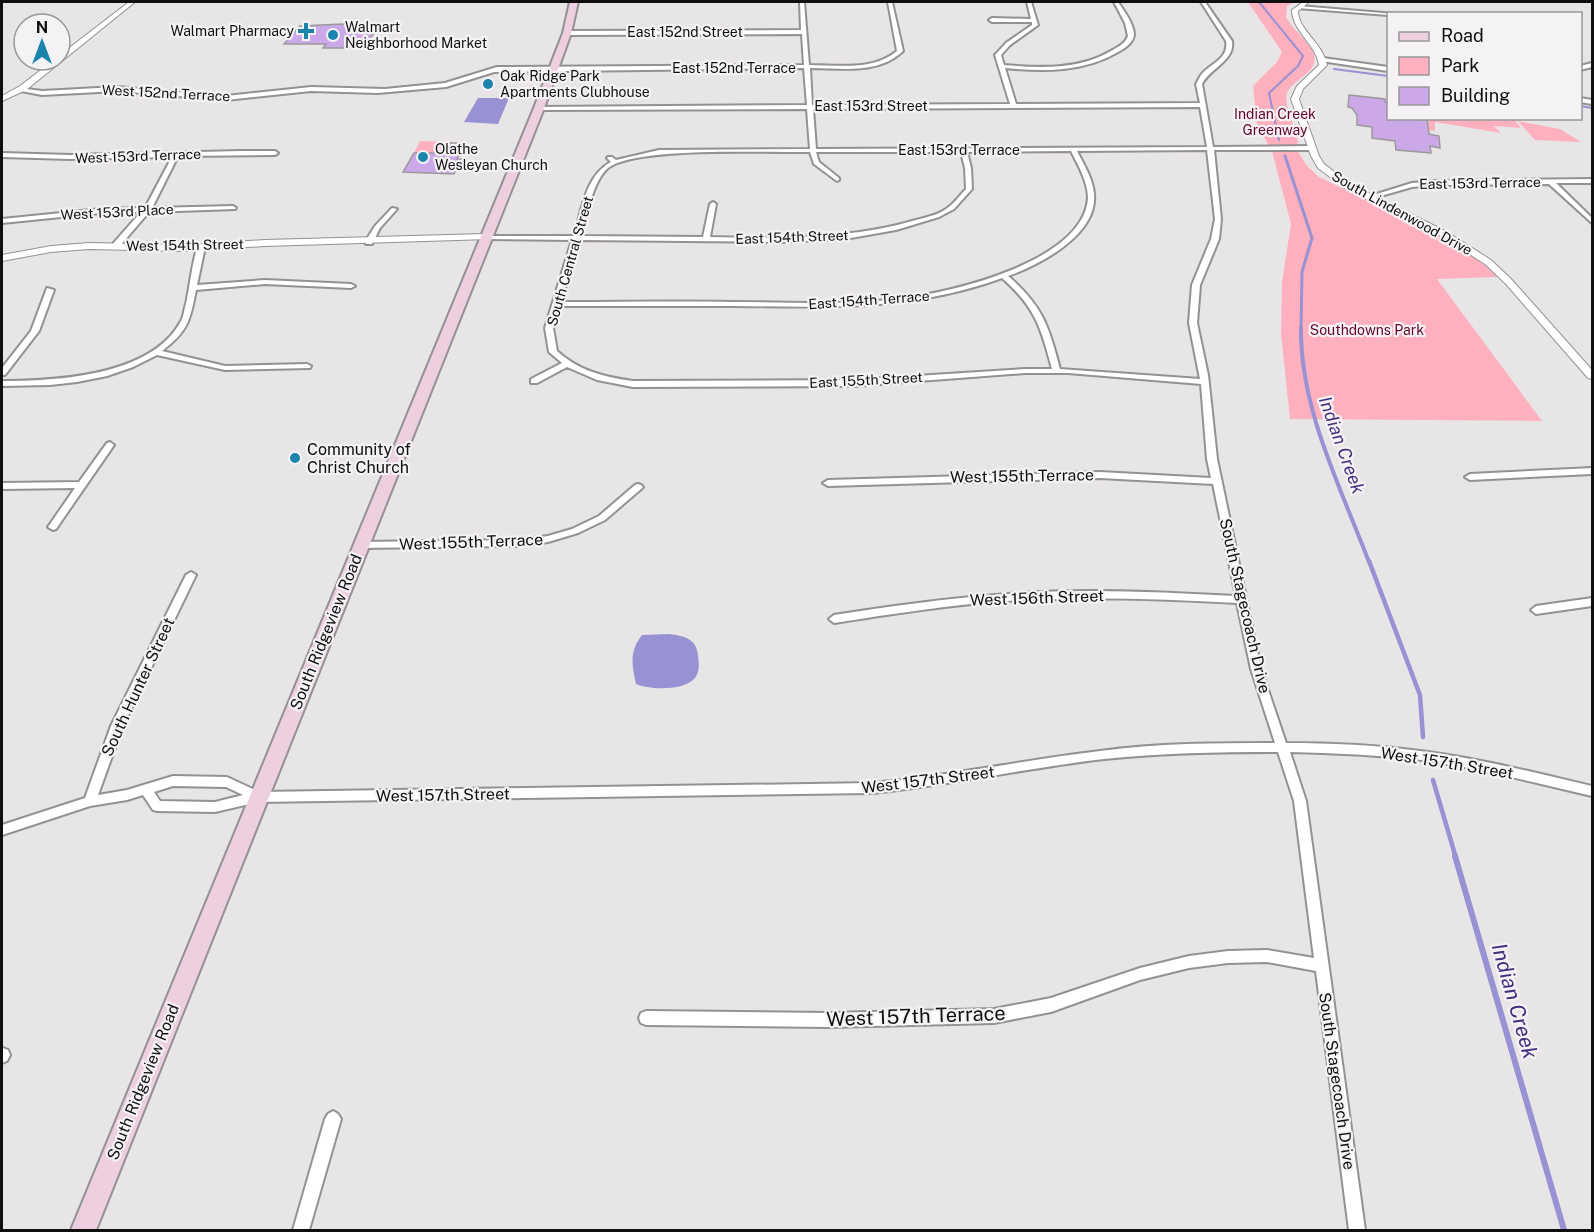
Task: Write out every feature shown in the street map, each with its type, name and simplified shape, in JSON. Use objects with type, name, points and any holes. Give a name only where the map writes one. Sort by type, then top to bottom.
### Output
[{"type":"main road","name":"South Ridgeview Road","points":[[83,1230],[539,108],[567,33],[574,2]]},
{"type":"main road","name":"South Ridgeview Road","points":[[567,33],[574,28],[582,11]]},
{"type":"street","points":[[72,49],[132,2]]},
{"type":"street","points":[[802,2],[805,68],[813,150],[816,163],[837,179]]},
{"type":"street","name":"East 152nd Terrace","points":[[554,69],[865,67],[884,63],[896,56],[900,48],[890,2]]},
{"type":"street","points":[[1014,106],[998,55],[1000,50],[1035,25],[1029,2]]},
{"type":"street","points":[[1001,66],[1068,67],[1105,59],[1122,48],[1130,37],[1130,31],[1116,2]]},
{"type":"street","name":"South Stagecoach Drive","points":[[1203,2],[1229,41],[1230,48],[1225,58],[1201,79],[1199,88],[1210,148],[1218,219],[1215,239],[1196,285],[1193,323],[1204,382],[1212,459],[1256,669],[1300,801],[1357,1230]]},
{"type":"street","points":[[1387,14],[1337,11],[1302,4],[1295,10],[1295,20],[1321,52],[1323,60],[1387,69]]},
{"type":"street","points":[[992,20],[1035,21]]},
{"type":"street","name":"East 152nd Street","points":[[567,33],[803,32]]},
{"type":"street","name":"South Lindenwood Drive","points":[[1323,60],[1322,68],[1300,88],[1295,99],[1311,148],[1321,166],[1332,177],[1444,234],[1488,262],[1588,366],[1593,376]]},
{"type":"street","name":"West 152nd Terrace","points":[[19,90],[42,93],[126,90],[226,98],[286,91],[384,90],[446,85],[492,70],[554,69]]},
{"type":"street","points":[[2,99],[19,90],[42,72]]},
{"type":"street","name":"West 152nd Terrace","points":[[10,95],[48,98],[82,91]]},
{"type":"street","name":"East 153rd Street","points":[[539,108],[1203,105]]},
{"type":"street","name":"East 153rd Terrace","points":[[612,160],[659,152],[1311,148]]},
{"type":"street","name":"East 154th Terrace","points":[[556,304],[849,304],[891,302],[940,295],[1002,275],[1058,250],[1075,235],[1091,201],[1089,187],[1073,149]]},
{"type":"street","name":"East 154th Street","points":[[486,237],[706,239],[844,237],[919,223],[952,208],[969,189],[964,150]]},
{"type":"street","name":"West 153rd Terrace","points":[[2,155],[71,158],[275,153]]},
{"type":"street","points":[[115,246],[147,210],[177,155]]},
{"type":"street","name":"South Central Street","points":[[567,364],[553,352],[549,328],[594,181],[612,160]]},
{"type":"street","name":"East 153rd Terrace","points":[[1370,197],[1412,185],[1434,183],[1593,181]]},
{"type":"street","points":[[1551,182],[1593,221]]},
{"type":"street","points":[[706,239],[713,204]]},
{"type":"street","name":"West 153rd Place","points":[[2,221],[66,214],[233,208]]},
{"type":"street","points":[[369,242],[377,226],[394,209]]},
{"type":"street","name":"West 154th Street","points":[[2,258],[51,249],[115,246],[201,247],[486,237]]},
{"type":"street","points":[[2,384],[48,384],[76,380],[111,371],[155,352],[182,328],[189,310],[201,247]]},
{"type":"street","points":[[1002,275],[1024,293],[1045,324],[1057,371]]},
{"type":"street","points":[[193,288],[265,282],[351,286]]},
{"type":"street","points":[[2,373],[35,331],[50,290]]},
{"type":"street","points":[[155,352],[225,368],[307,366]]},
{"type":"street","points":[[534,381],[567,364]]},
{"type":"street","name":"East 155th Street","points":[[567,364],[577,371],[602,380],[633,384],[853,383],[978,373],[1057,371],[1204,382]]},
{"type":"street","points":[[53,527],[110,444]]},
{"type":"street","points":[[1470,477],[1593,471]]},
{"type":"street","name":"West 155th Terrace","points":[[828,483],[1100,475],[1217,482]]},
{"type":"street","points":[[2,486],[82,486]]},
{"type":"street","name":"West 155th Terrace","points":[[361,545],[519,543],[548,539],[575,531],[602,518],[638,487]]},
{"type":"street","name":"South Hunter Street","points":[[90,801],[117,726],[191,575]]},
{"type":"street","name":"West 156th Street","points":[[834,619],[975,600],[1032,597],[1111,595],[1242,600]]},
{"type":"street","points":[[1536,610],[1593,602]]},
{"type":"street","name":"West 157th Street","points":[[146,790],[157,806],[215,807],[258,797],[873,788],[950,780],[1102,755],[1164,750],[1282,747],[1326,748],[1436,758],[1593,791]]},
{"type":"street","name":"West 157th Street","points":[[2,830],[90,801],[127,795],[173,781],[227,782],[258,797]]},
{"type":"street","name":"West 157th Terrace","points":[[646,1018],[829,1020],[994,1016],[1051,1005],[1140,974],[1190,962],[1228,957],[1267,956],[1322,966]]},
{"type":"street","points":[[301,1230],[333,1119]]},
{"type":"green space","name":"Southdowns Park","points":[[1248,2],[1295,2],[1287,6],[1286,17],[1310,47],[1314,62],[1309,71],[1290,88],[1286,97],[1298,143],[1294,145],[1307,166],[1319,177],[1440,235],[1482,263],[1497,277],[1437,279],[1542,421],[1290,419],[1281,334],[1282,282],[1291,224],[1272,151],[1257,125],[1253,86],[1277,62],[1282,52]]},
{"type":"green space","points":[[1428,120],[1515,120],[1521,128],[1494,126],[1501,133],[1435,122],[1435,131],[1428,130]]},
{"type":"green space","points":[[1518,121],[1560,129],[1581,142],[1535,140]]},
{"type":"green space","points":[[420,141],[453,143],[442,159],[435,153],[414,153]]},
{"type":"shaded area","points":[[478,98],[509,98],[498,124],[464,122]]},
{"type":"shaded area","points":[[669,634],[685,637],[693,642],[697,650],[699,665],[695,678],[683,685],[667,688],[636,684],[633,653],[638,641],[642,635]]},
{"type":"building","name":"Walmart Neighborhood Market","points":[[380,25],[366,44],[351,44],[349,48],[323,48],[326,44],[284,44],[300,26]]},
{"type":"building","points":[[1349,95],[1385,99],[1387,120],[1427,120],[1429,134],[1439,136],[1440,148],[1430,146],[1431,153],[1396,150],[1395,141],[1372,138],[1372,127],[1357,125],[1357,115],[1352,108],[1348,107]]},
{"type":"building","name":"Olathe Wesleyan Church","points":[[450,143],[465,143],[457,159],[461,159],[454,174],[403,172],[414,153],[445,153]]},
{"type":"waterway","name":"Indian Creek","points":[[1259,2],[1303,56],[1298,66],[1269,93],[1279,140]]},
{"type":"waterway","points":[[1334,69],[1387,76]]},
{"type":"waterway","points":[[1582,106],[1592,108]]},
{"type":"waterway","name":"Indian Creek","points":[[1285,156],[1312,238],[1302,272],[1301,328]]},
{"type":"waterway","name":"Indian Creek","points":[[1301,328],[1302,358],[1315,418],[1324,448],[1369,562]]},
{"type":"waterway","name":"Indian Creek","points":[[1369,561],[1420,695],[1423,737]]},
{"type":"waterway","name":"Indian Creek","points":[[1433,780],[1456,858]]},
{"type":"waterway","name":"Indian Creek","points":[[1455,856],[1564,1230]]},
{"type":"place","name":"Walmart Pharmacy","points":[[306,31]]},
{"type":"place","name":"Walmart Neighborhood Market","points":[[333,35]]},
{"type":"place","name":"Oak Ridge Park Apartments Clubhouse","points":[[488,84]]},
{"type":"place","name":"Olathe Wesleyan Church","points":[[423,157]]},
{"type":"place","name":"Community of Christ Church","points":[[295,458]]},
{"type":"park label","name":"Indian Creek Greenway","points":[[1275,122]]}]
